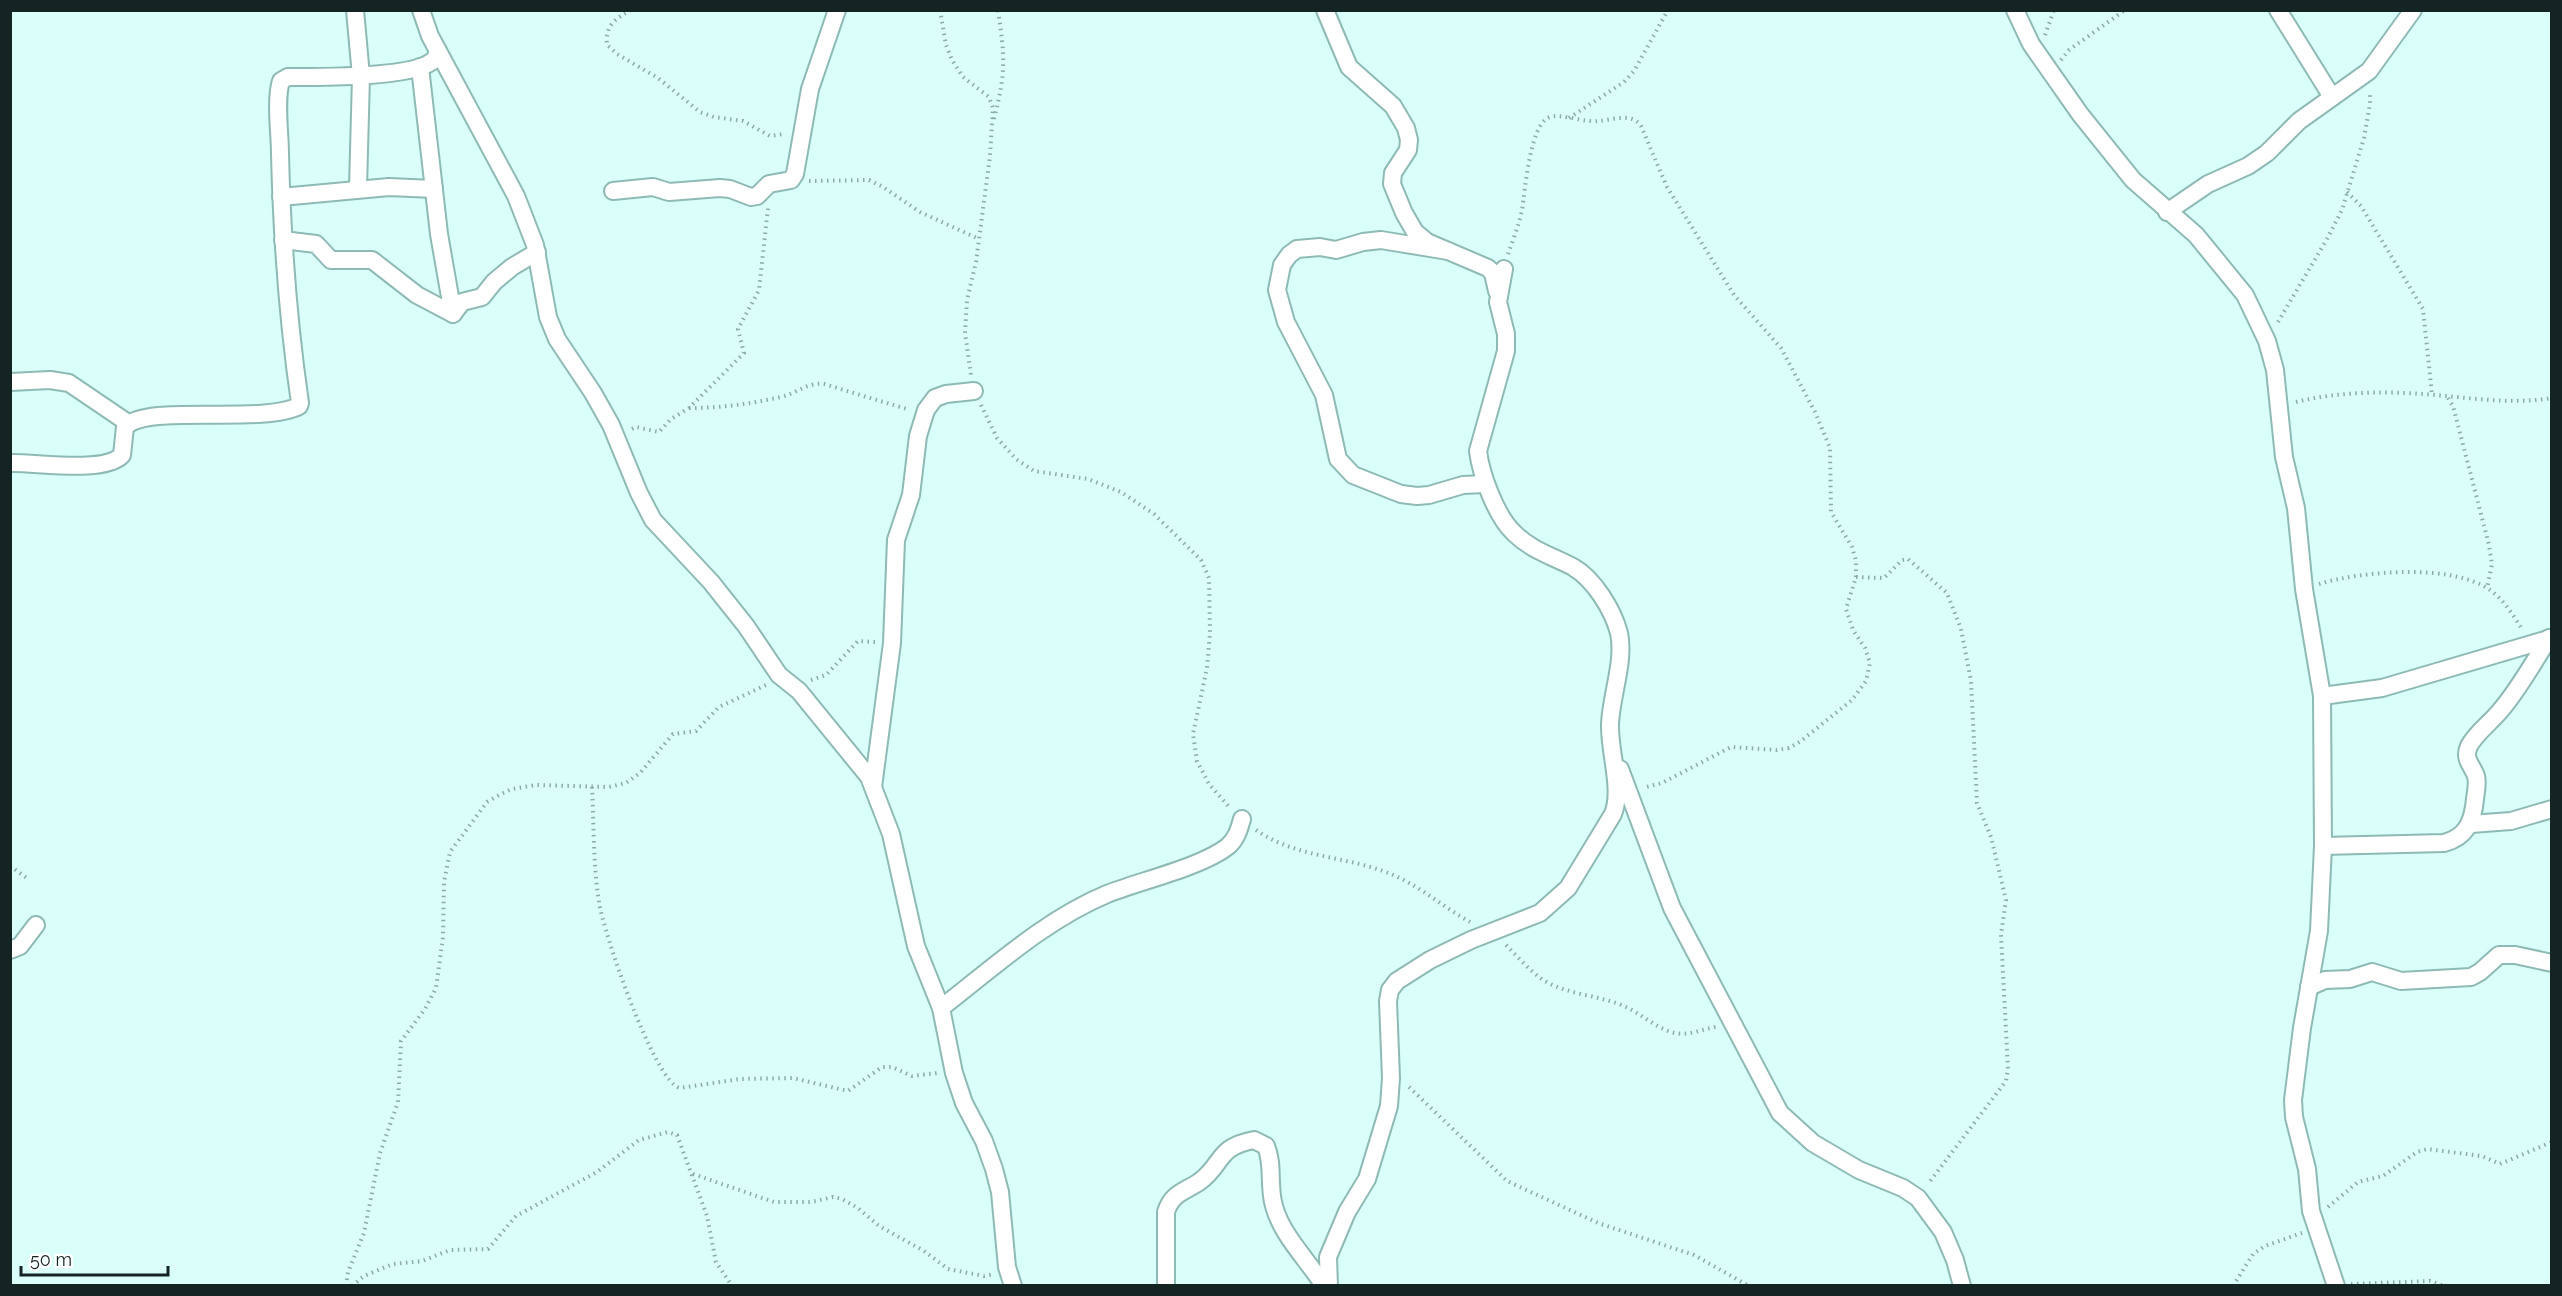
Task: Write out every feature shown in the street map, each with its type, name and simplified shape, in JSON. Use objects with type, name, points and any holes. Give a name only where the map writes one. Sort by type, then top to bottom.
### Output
[{"type":"street","points":[[355,10],[361,76],[358,188]]},
{"type":"street","points":[[421,10],[438,51],[516,196],[537,252],[548,317],[557,339],[593,393],[620,444],[639,493],[653,520],[733,608],[784,679],[799,691],[869,777],[891,834],[916,946],[941,1008],[953,1068],[964,1103],[984,1141],[994,1169],[1000,1192],[1007,1267],[1013,1286]]},
{"type":"street","points":[[613,191],[652,187],[669,192],[720,188],[730,189],[751,197],[757,196],[767,184],[784,183],[793,178],[810,89],[837,10]]},
{"type":"street","points":[[1324,10],[1349,67],[1393,105],[1406,128],[1409,141],[1408,150],[1392,178],[1393,188],[1404,213],[1421,239],[1488,268],[1493,273],[1507,344],[1478,451],[1486,484],[1512,532],[1539,552],[1582,574],[1614,618],[1620,646],[1611,708],[1610,746],[1617,793],[1616,808],[1568,888],[1540,913],[1471,940],[1430,960],[1397,981],[1390,990],[1388,1001],[1391,1069],[1389,1106],[1367,1179],[1347,1212],[1328,1257],[1329,1286]]},
{"type":"street","points":[[2015,10],[2031,44],[2080,114],[2133,180],[2196,235],[2245,295],[2267,341],[2275,370],[2284,457],[2296,508],[2304,589],[2322,696],[2323,846],[2319,931],[2293,1100],[2294,1117],[2307,1169],[2313,1217],[2336,1285]]},
{"type":"street","points":[[2278,10],[2332,97]]},
{"type":"street","points":[[2167,212],[2208,184],[2248,166],[2266,153],[2299,121],[2368,71],[2413,10]]},
{"type":"street","points":[[10,463],[75,466],[113,462],[122,455],[125,427],[133,420],[163,416],[222,416],[285,412],[299,406],[286,291],[283,240],[281,81],[288,77],[361,76],[420,67],[431,63],[438,51]]},
{"type":"street","points":[[420,67],[434,189],[453,314]]},
{"type":"street","points":[[281,196],[389,186],[434,189]]},
{"type":"street","points":[[283,240],[316,244],[331,260],[372,260],[417,295],[453,314]]},
{"type":"street","points":[[1449,251],[1381,240],[1363,242],[1336,250],[1320,247],[1297,249],[1282,265],[1277,290],[1286,322],[1324,395],[1338,459],[1353,474],[1401,494],[1417,496],[1429,495],[1463,485],[1486,484]]},
{"type":"street","points":[[453,314],[462,302],[482,297],[494,282],[512,267],[537,252]]},
{"type":"street","points":[[1498,295],[1504,269]]},
{"type":"street","points":[[10,382],[50,380],[69,384],[128,423]]},
{"type":"street","points":[[873,788],[892,643],[896,540],[911,495],[918,436],[925,415],[935,398],[946,394],[975,391]]},
{"type":"street","points":[[2322,696],[2382,688],[2551,638]]},
{"type":"street","points":[[2323,846],[2444,843],[2464,833],[2471,824],[2477,786],[2475,774],[2469,765],[2467,756],[2469,746],[2501,710],[2551,638]]},
{"type":"street","points":[[1610,746],[1672,908],[1780,1113],[1813,1143],[1859,1170],[1903,1188],[1918,1198],[1943,1232],[1955,1260],[1962,1286]]},
{"type":"street","points":[[2471,824],[2511,821],[2552,809]]},
{"type":"street","points":[[941,1008],[1047,926],[1106,894],[1200,861],[1227,847],[1236,837],[1242,819]]},
{"type":"street","points":[[10,950],[20,946],[36,925]]},
{"type":"street","points":[[2309,987],[2325,980],[2350,979],[2372,972],[2401,981],[2470,977],[2480,972],[2499,955],[2552,963]]},
{"type":"street","points":[[1166,1286],[1166,1212],[1169,1202],[1176,1193],[1200,1181],[1227,1149],[1254,1140],[1266,1146],[1271,1158],[1270,1184],[1274,1207],[1285,1231],[1324,1286]]},
{"type":"path","points":[[631,10],[613,20],[606,34],[607,45],[617,54],[658,78],[700,112],[714,117],[743,121],[771,136],[792,131],[805,114]]},
{"type":"path","points":[[940,10],[946,45],[952,60],[963,77],[989,97],[993,108],[979,239],[967,300],[965,333],[975,391],[997,438],[1016,459],[1034,471],[1088,479],[1121,492],[1154,514],[1201,560],[1209,578],[1210,633],[1207,668],[1193,734],[1197,761],[1223,801],[1242,819],[1273,842],[1299,851],[1338,857],[1391,874],[1468,921],[1494,932],[1526,966],[1544,980],[1559,987],[1611,1000],[1664,1029],[1677,1033],[1689,1033],[1716,1027],[1738,1030]]},
{"type":"path","points":[[992,128],[1003,84],[1005,63],[998,10]]},
{"type":"path","points":[[1568,119],[1624,82],[1642,57],[1668,10]]},
{"type":"path","points":[[2051,72],[2069,50],[2125,10]]},
{"type":"path","points":[[2267,341],[2327,239],[2347,192],[2364,138],[2370,104],[2368,71]]},
{"type":"path","points":[[1504,269],[1521,212],[1528,158],[1539,131],[1548,117],[1590,123],[1627,117],[1639,123],[1667,186],[1719,272],[1734,295],[1782,348],[1815,412],[1830,448],[1831,512],[1852,547],[1856,577],[1846,609],[1853,630],[1865,648],[1870,663],[1866,681],[1852,700],[1789,748],[1777,750],[1731,747],[1662,783],[1629,791]]},
{"type":"path","points":[[793,178],[823,182],[839,179],[869,180],[883,186],[920,212],[979,239]]},
{"type":"path","points":[[620,444],[633,428],[657,433],[671,419],[689,408],[744,353],[738,329],[759,290],[768,208],[767,184]]},
{"type":"path","points":[[2347,192],[2361,206],[2423,309],[2432,395]]},
{"type":"path","points":[[689,408],[720,408],[771,399],[792,394],[812,382],[925,415]]},
{"type":"path","points":[[2280,405],[2342,393],[2432,395],[2514,401],[2552,398]]},
{"type":"path","points":[[2448,397],[2453,406],[2489,545],[2492,564],[2487,589]]},
{"type":"path","points":[[1856,577],[1884,578],[1902,560],[1908,559],[1947,593],[1961,629],[1971,681],[1977,803],[1991,837],[2006,900],[2001,934],[2008,1069],[2006,1081],[1918,1198]]},
{"type":"path","points":[[2304,589],[2341,578],[2414,573],[2450,575],[2467,579],[2487,589],[2501,600],[2533,644]]},
{"type":"path","points":[[346,1286],[348,1272],[364,1233],[380,1153],[398,1102],[401,1041],[425,1009],[436,988],[443,937],[444,882],[450,852],[487,802],[512,789],[536,785],[609,787],[626,783],[640,773],[673,734],[696,731],[719,707],[734,698],[784,679],[826,675],[858,641],[892,643]]},
{"type":"path","points":[[592,787],[594,856],[599,904],[613,953],[651,1052],[675,1087],[699,1086],[740,1079],[793,1078],[848,1091],[882,1067],[919,1076],[953,1068]]},
{"type":"path","points":[[10,866],[27,878]]},
{"type":"path","points":[[1391,1069],[1507,1181],[1598,1223],[1694,1255],[1749,1286]]},
{"type":"path","points":[[352,1286],[364,1276],[393,1264],[422,1261],[450,1250],[488,1250],[505,1226],[525,1209],[575,1185],[639,1140],[668,1132],[677,1135],[707,1216],[716,1262],[732,1286]]},
{"type":"path","points":[[2234,1286],[2253,1254],[2265,1246],[2299,1235],[2313,1217],[2337,1202],[2358,1182],[2384,1176],[2417,1152],[2427,1149],[2482,1156],[2500,1164],[2552,1142]]},
{"type":"path","points":[[692,1174],[774,1202],[811,1202],[833,1197],[842,1199],[858,1208],[879,1226],[956,1272],[984,1276],[1007,1267]]},
{"type":"path","points":[[2336,1285],[2430,1281],[2444,1286]]}]
